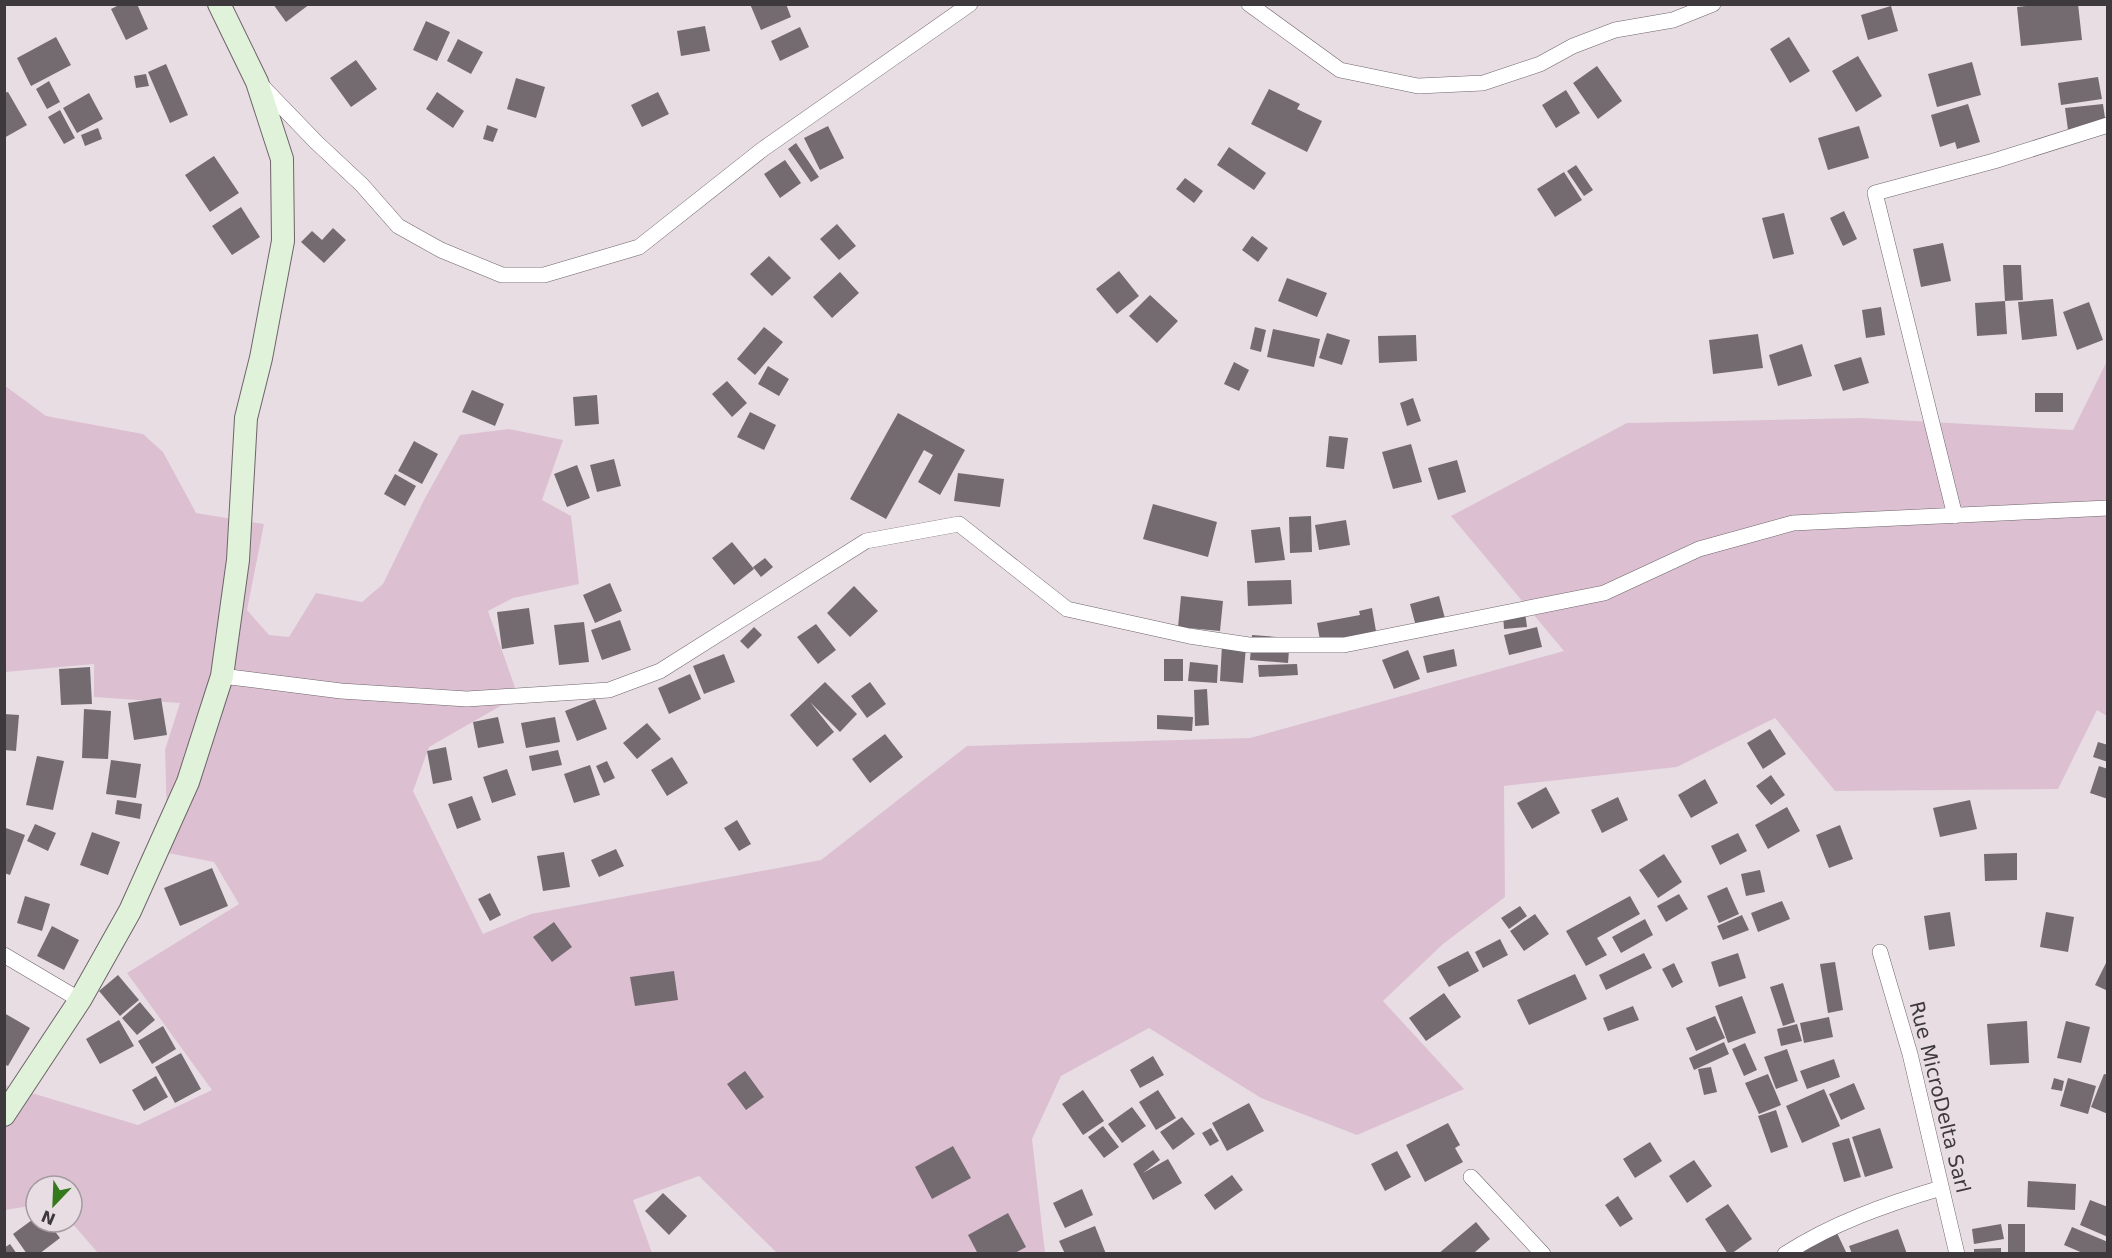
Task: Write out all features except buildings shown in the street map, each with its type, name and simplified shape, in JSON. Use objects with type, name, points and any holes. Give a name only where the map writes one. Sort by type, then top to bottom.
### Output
[{"type":"street","points":[[4,1115],[80,1000],[130,911],[188,782],[222,676],[238,560],[246,418],[261,358],[283,241],[282,159],[258,82],[219,4]]},
{"type":"street","points":[[258,82],[316,142],[362,185],[398,226],[441,250],[502,275],[544,275],[639,247],[763,149],[970,4]]},
{"type":"street","points":[[1249,4],[1340,70],[1418,86],[1483,83],[1540,64],[1573,46],[1615,30],[1673,20],[1713,4]]},
{"type":"street","points":[[1955,516],[1875,193],[2108,125]]},
{"type":"street","points":[[222,676],[341,690],[467,699],[609,690],[660,671],[866,541],[959,524],[1067,609],[1190,636],[1249,645],[1344,645],[1604,593],[1699,549],[1793,523],[2108,508]]},
{"type":"street","name":"Rue MicroDelta Sarl","points":[[1880,952],[1910,1054],[1957,1254]]},
{"type":"street","points":[[4,955],[80,1000]]},
{"type":"street","points":[[1471,1177],[1543,1254]]},
{"type":"street","points":[[1785,1254],[1880,1206],[1941,1188]]},
{"type":"shaded area","points":[[2107,361],[2107,716],[2097,710],[2058,789],[1835,791],[1775,718],[1677,767],[1504,786],[1505,897],[1443,944],[1383,1001],[1464,1089],[1357,1135],[1261,1098],[1149,1028],[1061,1076],[1032,1139],[1045,1253],[777,1253],[699,1176],[633,1200],[652,1253],[98,1253],[81,1234],[84,1234],[84,1174],[24,1174],[24,1207],[5,1210],[5,1085],[138,1125],[212,1090],[127,973],[239,904],[214,862],[168,853],[165,750],[180,703],[94,697],[94,664],[5,672],[4,385],[46,416],[143,434],[163,452],[196,513],[264,524],[247,610],[269,635],[289,637],[316,593],[362,602],[383,584],[424,500],[460,435],[509,429],[563,440],[542,500],[571,516],[579,584],[513,598],[488,611],[518,696],[429,747],[413,791],[483,934],[531,914],[821,860],[967,746],[1250,738],[1564,651],[1451,516],[1627,423],[1861,418],[2073,430]]}]
